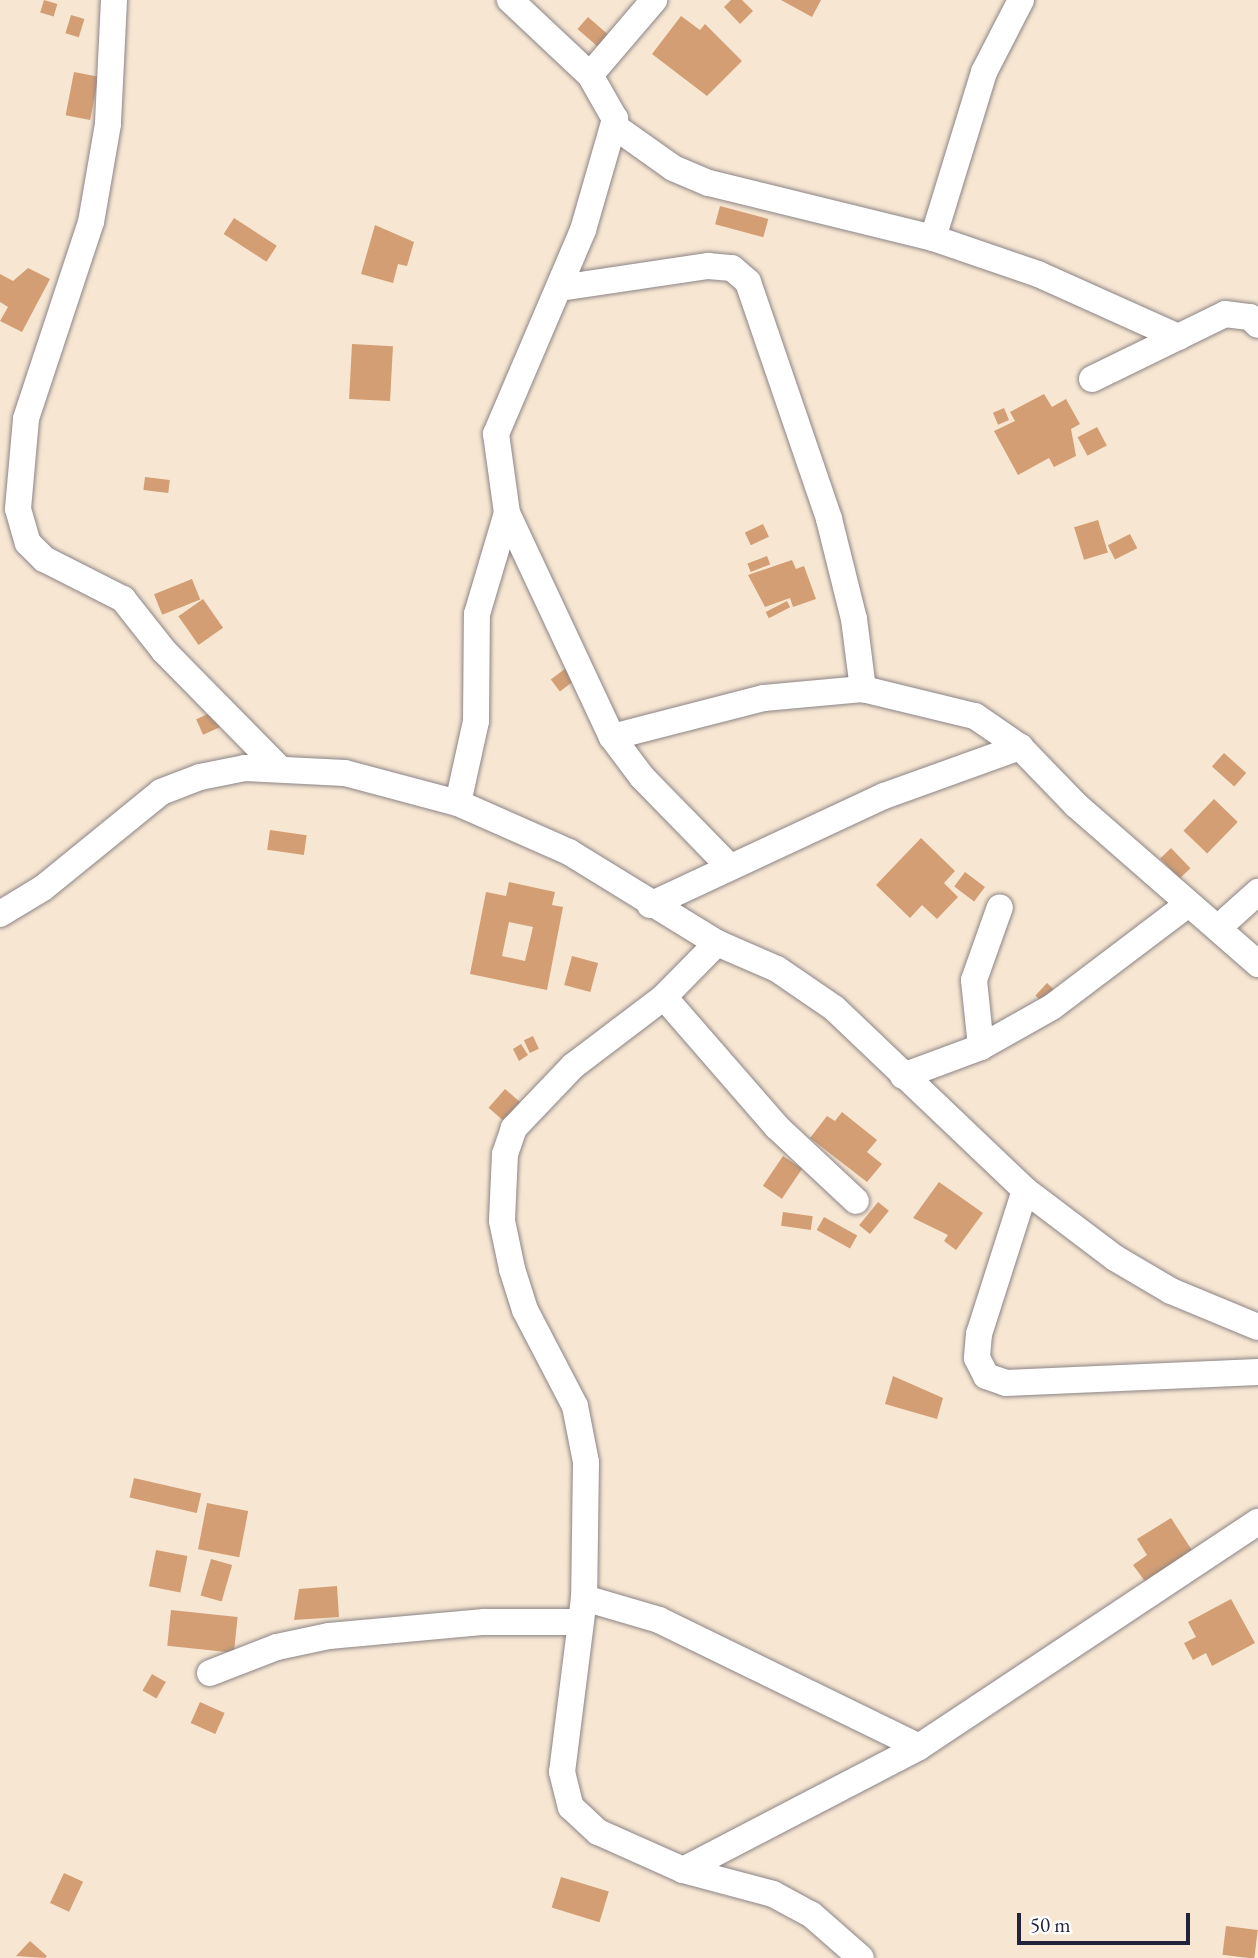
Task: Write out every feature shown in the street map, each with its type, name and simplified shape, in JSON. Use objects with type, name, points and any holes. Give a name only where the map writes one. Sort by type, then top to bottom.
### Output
[{"type":"street","points":[[114,0],[110,112],[90,222],[55,346],[26,419],[18,509],[28,542],[44,559],[123,599],[164,651],[279,768]]},
{"type":"street","points":[[510,0],[590,75],[612,106],[614,126],[560,288],[496,434],[507,513],[612,737],[642,778],[727,864]]},
{"type":"street","points":[[590,75],[654,0]]},
{"type":"street","points":[[933,238],[985,72],[1021,0]]},
{"type":"street","points":[[614,126],[673,169],[709,183],[933,238],[1038,274],[1178,337]]},
{"type":"street","points":[[560,288],[708,266],[733,268],[748,282],[829,519],[854,620],[863,690]]},
{"type":"street","points":[[1092,379],[1225,314],[1255,318]]},
{"type":"street","points":[[458,803],[476,721],[477,614],[507,513]]},
{"type":"street","points":[[612,737],[764,698],[863,690],[975,716],[1020,747],[1188,904],[1258,964]]},
{"type":"street","points":[[650,905],[727,864],[884,796],[1020,747]]},
{"type":"street","points":[[0,914],[43,888],[161,792],[200,776],[279,768],[345,773],[458,803],[569,852],[650,905],[717,943],[777,969],[834,1008],[1025,1190],[1115,1258],[1184,1297],[1258,1327]]},
{"type":"street","points":[[1218,928],[1258,892]]},
{"type":"street","points":[[904,1076],[981,1047],[1052,1007],[1188,904]]},
{"type":"street","points":[[981,1047],[974,980],[1000,907]]},
{"type":"street","points":[[717,943],[664,997],[573,1066],[514,1128],[505,1154],[502,1221],[512,1269],[525,1310],[575,1406],[586,1462],[582,1610],[563,1737],[570,1807],[598,1832],[683,1870],[774,1894],[812,1915],[861,1958]]},
{"type":"street","points":[[664,997],[777,1127],[856,1201]]},
{"type":"street","points":[[1025,1190],[979,1334],[977,1358],[986,1376],[1006,1383],[1258,1372]]},
{"type":"street","points":[[683,1870],[919,1747],[1258,1522]]},
{"type":"street","points":[[210,1673],[265,1650],[329,1636],[582,1610],[659,1620],[919,1747]]},
{"type":"building","points":[[44,0],[57,4],[54,17],[40,12]]},
{"type":"building","points":[[731,0],[742,0],[753,11],[740,24],[724,7]]},
{"type":"building","points":[[781,0],[821,0],[812,17]]},
{"type":"building","points":[[71,15],[84,19],[79,37],[65,33]]},
{"type":"building","points":[[681,16],[700,30],[705,24],[742,61],[707,96],[652,54]]},
{"type":"building","points":[[588,17],[614,40],[604,52],[578,29]]},
{"type":"building","points":[[74,72],[99,77],[90,120],[66,115]]},
{"type":"building","points":[[720,206],[768,219],[763,237],[715,224]]},
{"type":"building","points":[[234,218],[277,246],[266,262],[224,234]]},
{"type":"building","points":[[375,225],[414,242],[407,266],[398,264],[393,283],[361,274]]},
{"type":"building","points":[[28,268],[50,279],[22,332],[0,321],[8,307],[0,302],[0,274],[13,281]]},
{"type":"building","points":[[352,344],[393,346],[390,401],[349,399]]},
{"type":"building","points":[[1044,394],[1052,407],[1066,399],[1080,424],[1071,429],[1076,456],[1054,467],[1049,458],[1018,475],[994,431],[1015,421],[1010,412]]},
{"type":"building","points":[[1004,408],[1009,420],[998,425],[993,413]]},
{"type":"building","points":[[1097,427],[1107,446],[1087,456],[1078,437]]},
{"type":"building","points":[[145,477],[170,480],[168,493],[143,490]]},
{"type":"building","points":[[1098,520],[1108,553],[1084,560],[1074,527]]},
{"type":"building","points":[[763,524],[769,537],[751,545],[745,532]]},
{"type":"building","points":[[1130,534],[1137,548],[1115,560],[1108,545]]},
{"type":"building","points":[[767,556],[770,564],[751,572],[747,564]]},
{"type":"building","points":[[792,560],[796,569],[804,566],[816,599],[793,607],[790,598],[765,607],[748,575]]},
{"type":"building","points":[[192,579],[200,599],[162,615],[154,594]]},
{"type":"building","points":[[203,599],[223,628],[199,645],[178,616]]},
{"type":"building","points":[[787,601],[790,607],[769,618],[766,612]]},
{"type":"building","points":[[566,668],[575,680],[560,691],[551,679]]},
{"type":"building","points":[[219,709],[226,725],[203,735],[196,719]]},
{"type":"building","points":[[1224,753],[1246,773],[1234,786],[1212,766]]},
{"type":"building","points":[[1214,799],[1238,822],[1207,854],[1183,831]]},
{"type":"building","points":[[270,830],[307,835],[304,855],[267,850]]},
{"type":"building","points":[[921,838],[955,871],[944,883],[958,897],[937,919],[922,905],[910,918],[876,885]]},
{"type":"building","points":[[1171,848],[1190,868],[1180,879],[1160,858]]},
{"type":"building","points":[[965,872],[985,887],[974,901],[954,886]]},
{"type":"building","points":[[509,882],[555,892],[552,905],[563,907],[547,990],[470,974],[486,892],[506,896]],"holes":[[[509,922],[533,927],[525,961],[502,956]]]},
{"type":"building","points":[[572,956],[598,963],[590,992],[564,985]]},
{"type":"building","points":[[1047,983],[1060,995],[1049,1008],[1035,995]]},
{"type":"building","points":[[533,1036],[539,1049],[530,1053],[524,1040]]},
{"type":"building","points":[[521,1044],[528,1055],[519,1061],[513,1049]]},
{"type":"building","points":[[505,1089],[527,1108],[510,1127],[489,1108]]},
{"type":"building","points":[[842,1112],[877,1140],[867,1152],[882,1164],[867,1182],[810,1138],[827,1116],[835,1121]]},
{"type":"building","points":[[783,1156],[802,1169],[782,1199],[763,1186]]},
{"type":"building","points":[[939,1182],[983,1213],[956,1250],[944,1241],[948,1235],[913,1218]]},
{"type":"building","points":[[878,1202],[889,1211],[870,1234],[859,1225]]},
{"type":"building","points":[[783,1212],[813,1216],[811,1230],[781,1226]]},
{"type":"building","points":[[824,1217],[857,1235],[850,1249],[817,1230]]},
{"type":"building","points":[[893,1376],[943,1398],[937,1419],[885,1404]]},
{"type":"building","points":[[134,1478],[201,1494],[197,1513],[130,1497]]},
{"type":"building","points":[[207,1503],[248,1511],[239,1557],[198,1549]]},
{"type":"building","points":[[1171,1518],[1199,1561],[1147,1584],[1133,1565],[1147,1555],[1137,1539]]},
{"type":"building","points":[[156,1550],[187,1556],[180,1592],[149,1586]]},
{"type":"building","points":[[211,1559],[232,1565],[222,1602],[201,1596]]},
{"type":"building","points":[[337,1586],[339,1617],[294,1620],[299,1589]]},
{"type":"building","points":[[1231,1599],[1255,1643],[1212,1666],[1206,1653],[1193,1660],[1184,1643],[1196,1637],[1188,1622]]},
{"type":"building","points":[[171,1610],[238,1617],[234,1653],[167,1646]]},
{"type":"building","points":[[152,1674],[166,1682],[156,1698],[142,1690]]},
{"type":"building","points":[[200,1702],[225,1713],[215,1734],[191,1723]]},
{"type":"building","points":[[64,1873],[83,1882],[69,1912],[50,1903]]},
{"type":"building","points":[[561,1877],[609,1892],[599,1922],[552,1908]]},
{"type":"building","points":[[1226,1926],[1258,1930],[1254,1958],[1222,1955]]},
{"type":"building","points":[[30,1941],[47,1956],[45,1958],[16,1956]]}]
